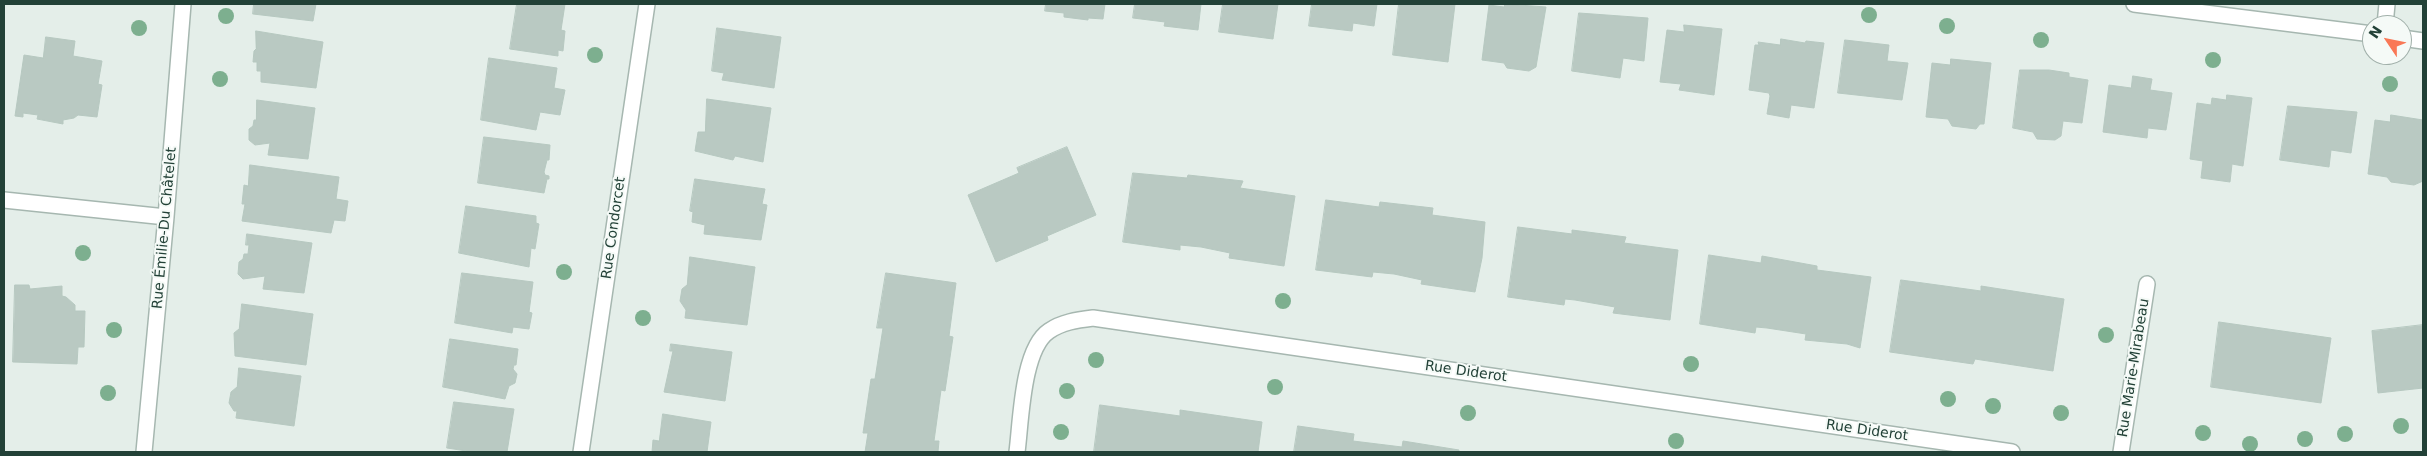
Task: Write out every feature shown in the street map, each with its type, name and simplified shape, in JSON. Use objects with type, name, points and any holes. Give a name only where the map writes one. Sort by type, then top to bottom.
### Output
[{"type":"street","name":"Rue Émilie-Du Châtelet","points":[[144,452],[183,4]]},
{"type":"street","name":"Rue Condorcet","points":[[581,452],[647,4]]},
{"type":"street","points":[[2134,4],[2362,33]]},
{"type":"street","points":[[4,200],[166,216]]},
{"type":"street","name":"Rue Marie-Mirabeau","points":[[2121,452],[2146,284]]},
{"type":"street","name":"Rue Diderot","points":[[1016,452],[1028,368],[1035,349],[1047,332],[1069,321],[1093,318],[2012,452]]},
{"type":"building","points":[[254,4],[316,4],[313,21],[253,14]]},
{"type":"building","points":[[517,4],[565,4],[561,30],[565,31],[563,51],[558,50],[558,56],[510,49]]},
{"type":"building","points":[[1046,4],[1105,4],[1103,19],[1088,18],[1088,20],[1064,17],[1064,13],[1045,11]]},
{"type":"building","points":[[1135,4],[1201,4],[1198,30],[1164,26],[1165,22],[1133,18]]},
{"type":"building","points":[[1223,4],[1278,4],[1273,39],[1219,32]]},
{"type":"building","points":[[1312,4],[1377,4],[1374,26],[1353,23],[1352,31],[1309,26]]},
{"type":"building","points":[[1399,4],[1455,4],[1448,62],[1393,55]]},
{"type":"building","points":[[1505,4],[1546,7],[1536,67],[1529,71],[1507,68],[1504,63],[1482,60],[1489,5],[1504,7]]},
{"type":"building","points":[[1579,13],[1648,18],[1644,61],[1623,58],[1620,78],[1572,71]]},
{"type":"building","points":[[1684,25],[1722,29],[1714,95],[1679,90],[1681,84],[1660,82],[1667,30],[1684,32]]},
{"type":"building","points":[[717,28],[781,37],[774,88],[722,80],[724,73],[712,71]]},
{"type":"building","points":[[256,31],[323,42],[316,88],[261,82],[261,71],[257,71],[257,62],[253,62],[256,49]]},
{"type":"building","points":[[46,37],[75,41],[73,56],[102,61],[98,84],[102,85],[97,117],[78,115],[74,118],[63,120],[63,124],[37,119],[38,115],[23,113],[23,117],[15,116],[24,55],[43,58]]},
{"type":"building","points":[[1781,39],[1805,43],[1806,41],[1824,43],[1814,108],[1791,105],[1789,118],[1767,114],[1769,93],[1749,90],[1755,45],[1759,45],[1758,42],[1780,45]]},
{"type":"building","points":[[1845,40],[1889,45],[1887,61],[1908,63],[1902,100],[1838,93]]},
{"type":"building","points":[[489,58],[557,68],[554,88],[565,90],[560,115],[540,112],[536,130],[481,120]]},
{"type":"building","points":[[1951,59],[1991,63],[1984,124],[1980,124],[1976,129],[1952,126],[1948,119],[1926,117],[1932,63],[1950,65]]},
{"type":"building","points":[[2020,70],[2049,70],[2069,73],[2069,77],[2088,80],[2082,123],[2063,121],[2061,136],[2055,140],[2037,139],[2033,132],[2013,128]]},
{"type":"building","points":[[2133,76],[2152,79],[2150,90],[2172,93],[2166,130],[2148,128],[2147,138],[2103,132],[2109,85],[2131,88]]},
{"type":"building","points":[[2227,95],[2252,98],[2243,166],[2232,164],[2230,182],[2201,178],[2203,161],[2190,159],[2197,103],[2211,105],[2212,98],[2226,100]]},
{"type":"building","points":[[707,99],[771,108],[763,162],[735,156],[733,160],[695,151],[698,132],[705,132]]},
{"type":"building","points":[[257,100],[315,108],[308,159],[268,155],[270,143],[255,145],[249,140],[249,129],[253,126],[254,120],[256,120]]},
{"type":"building","points":[[2288,106],[2357,112],[2351,153],[2331,150],[2329,167],[2280,160]]},
{"type":"building","points":[[2391,115],[2423,120],[2423,181],[2414,185],[2391,182],[2387,177],[2368,174],[2375,120],[2390,122]]},
{"type":"building","points":[[484,137],[550,145],[549,160],[547,160],[544,172],[545,175],[549,176],[549,179],[547,179],[544,193],[478,183]]},
{"type":"building","points":[[1067,147],[1096,215],[1047,236],[1048,240],[996,262],[968,195],[1019,173],[1017,168]]},
{"type":"building","points":[[250,165],[339,177],[336,199],[348,201],[345,221],[334,220],[331,233],[242,221],[245,204],[242,204],[244,185],[248,186]]},
{"type":"building","points":[[1133,173],[1187,178],[1188,175],[1243,181],[1240,188],[1295,196],[1284,266],[1229,258],[1230,253],[1201,247],[1180,245],[1180,250],[1123,242]]},
{"type":"building","points":[[695,179],[765,189],[762,204],[767,205],[761,240],[704,234],[705,225],[692,222],[693,212],[690,211]]},
{"type":"building","points":[[1326,200],[1379,207],[1380,202],[1433,208],[1432,215],[1485,222],[1482,258],[1475,292],[1421,284],[1422,280],[1394,274],[1373,272],[1372,277],[1316,270]]},
{"type":"building","points":[[466,206],[536,216],[536,223],[539,224],[535,249],[531,248],[529,267],[459,253]]},
{"type":"building","points":[[1518,227],[1572,234],[1572,230],[1626,237],[1624,243],[1678,250],[1670,320],[1613,313],[1615,307],[1575,300],[1565,299],[1564,305],[1508,297]]},
{"type":"building","points":[[247,234],[312,243],[304,293],[263,289],[265,276],[243,279],[238,274],[239,262],[243,259],[244,254],[248,254],[249,245],[246,245]]},
{"type":"building","points":[[1709,255],[1761,263],[1762,256],[1817,266],[1817,270],[1871,277],[1860,348],[1847,344],[1805,340],[1806,334],[1767,328],[1756,327],[1755,333],[1700,324]]},
{"type":"building","points":[[690,257],[755,267],[747,325],[685,318],[686,310],[680,301],[682,289],[687,285]]},
{"type":"building","points":[[462,273],[533,282],[529,312],[532,313],[529,329],[513,327],[512,333],[455,323]]},
{"type":"building","points":[[886,273],[956,283],[949,336],[953,337],[945,391],[941,390],[934,441],[939,441],[938,452],[865,452],[868,433],[863,433],[871,379],[875,379],[883,328],[877,328]]},
{"type":"building","points":[[1901,280],[1981,291],[1981,286],[2064,299],[2053,371],[1975,359],[1973,364],[1890,352]]},
{"type":"building","points":[[15,285],[29,285],[30,289],[62,286],[62,296],[75,305],[75,311],[85,311],[84,347],[78,347],[77,364],[13,362]]},
{"type":"building","points":[[242,304],[313,314],[306,365],[235,356],[234,333],[239,329]]},
{"type":"building","points":[[2219,322],[2331,338],[2321,403],[2211,387]]},
{"type":"building","points":[[2423,325],[2423,388],[2378,393],[2372,331]]},
{"type":"building","points":[[450,339],[518,349],[516,365],[514,365],[513,369],[517,374],[515,383],[509,386],[505,399],[443,387]]},
{"type":"building","points":[[671,344],[732,352],[725,401],[664,392],[673,351],[670,351]]},
{"type":"building","points":[[239,368],[301,376],[294,426],[236,418],[237,411],[234,411],[229,403],[231,392],[237,387]]},
{"type":"building","points":[[454,402],[514,409],[507,452],[473,452],[447,448]]},
{"type":"building","points":[[1100,405],[1180,416],[1180,410],[1262,422],[1258,452],[1094,452]]},
{"type":"building","points":[[663,414],[711,422],[707,452],[652,452],[653,440],[659,441]]},
{"type":"building","points":[[1298,426],[1354,434],[1353,441],[1402,447],[1403,441],[1459,450],[1459,452],[1294,452]]}]
